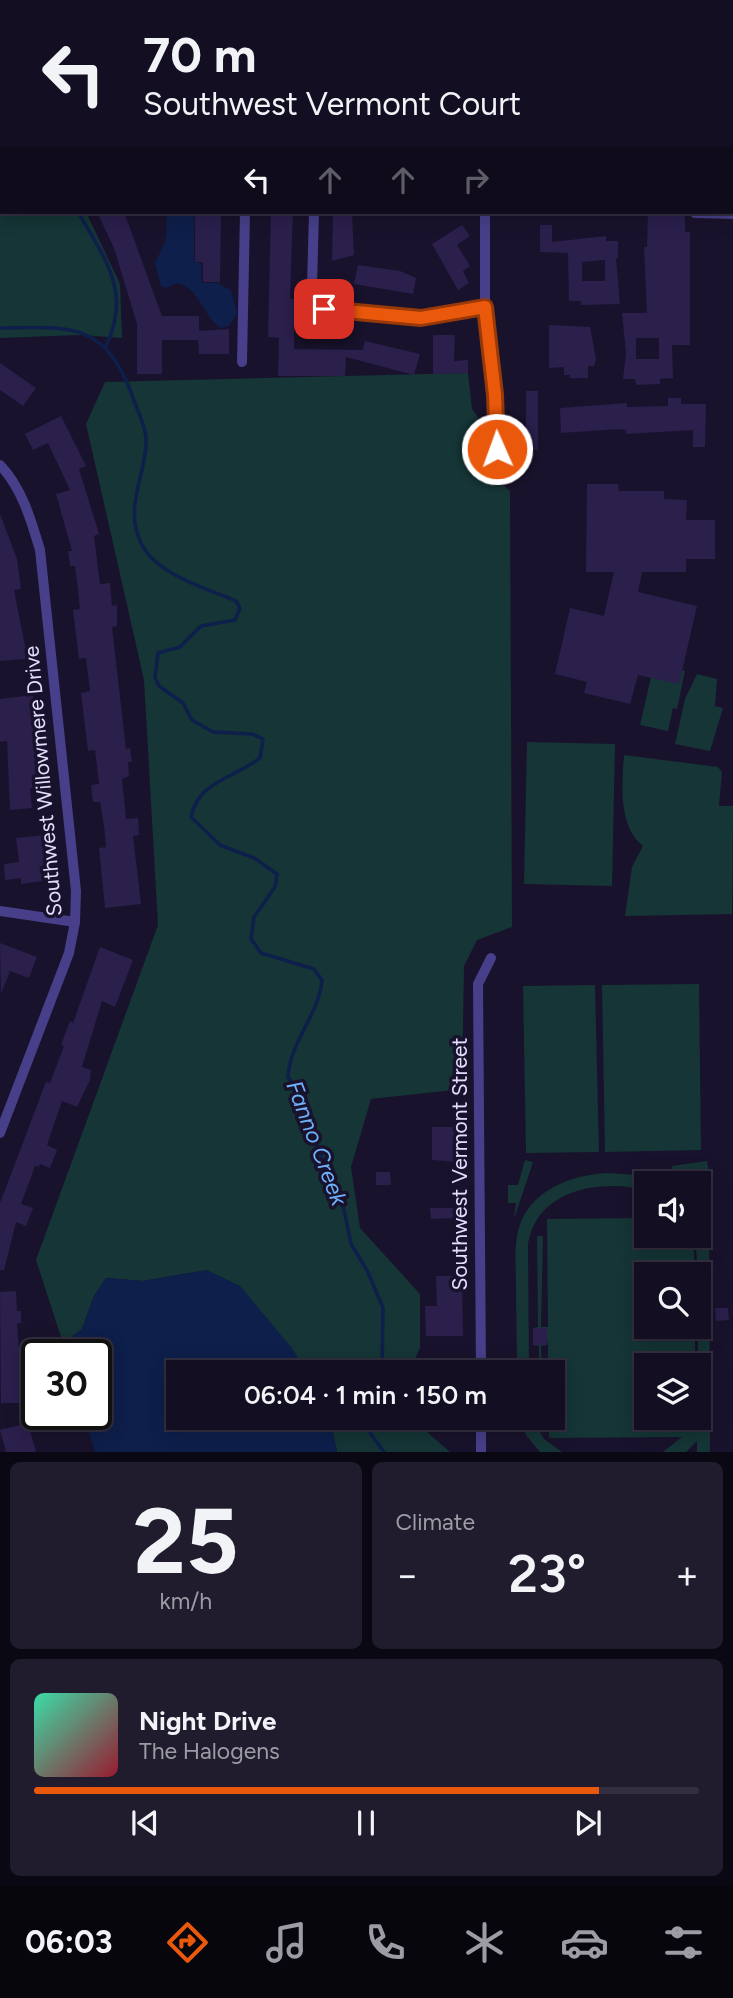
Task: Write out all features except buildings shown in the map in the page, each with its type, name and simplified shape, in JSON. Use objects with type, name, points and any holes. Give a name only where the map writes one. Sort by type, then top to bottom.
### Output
[{"type":"street","points":[[242,362],[245,214]]},
{"type":"street","points":[[314,214],[312,286],[324,309],[421,318],[485,307]]},
{"type":"street","points":[[485,214],[485,307],[500,467]]},
{"type":"street","name":"Southwest Willowmere Drive","points":[[0,466],[9,474],[27,510],[40,550],[76,891],[75,922],[69,953],[0,1133]]},
{"type":"street","points":[[0,911],[75,922]]},
{"type":"street","name":"Southwest Vermont Street","points":[[481,1360],[478,984],[491,958]]},
{"type":"street","points":[[481,1430],[481,1452]]},
{"type":"green space","points":[[0,214],[87,214],[120,284],[122,338],[80,335],[0,338]]},
{"type":"green space","points":[[468,373],[472,409],[488,431],[489,472],[510,491],[512,927],[477,940],[464,966],[462,1083],[453,1090],[371,1099],[351,1167],[360,1228],[420,1294],[420,1348],[414,1360],[299,1360],[290,1346],[207,1270],[143,1281],[106,1278],[94,1296],[82,1329],[68,1339],[62,1339],[36,1260],[158,925],[144,680],[86,424],[105,382]]},
{"type":"green space","points":[[654,664],[685,671],[677,709],[673,708],[668,731],[640,725]]},
{"type":"green space","points":[[697,674],[717,679],[715,706],[723,708],[710,751],[675,744],[685,699]]},
{"type":"green space","points":[[527,742],[615,744],[612,886],[524,884]]},
{"type":"green space","points":[[624,755],[718,767],[722,772],[719,806],[733,806],[732,914],[625,916],[632,867],[643,846],[629,828],[625,816]]},
{"type":"green space","points":[[699,984],[701,1150],[605,1152],[602,985]]},
{"type":"green space","points":[[595,985],[599,1152],[526,1153],[523,986]]},
{"type":"green space","points":[[525,1160],[533,1162],[514,1219],[516,1203],[508,1203],[508,1185],[518,1185]]},
{"type":"green space","points":[[707,1161],[709,1171],[672,1171],[672,1166]]},
{"type":"green space","points":[[593,1174],[634,1175],[634,1188],[609,1186],[573,1192],[544,1211],[534,1225],[528,1244],[529,1360],[517,1360],[516,1251],[523,1217],[531,1205],[552,1188]]},
{"type":"green space","points":[[634,1218],[634,1248],[694,1248],[694,1262],[634,1262],[634,1339],[695,1339],[695,1353],[634,1353],[634,1430],[688,1430],[687,1432],[710,1430],[710,1452],[697,1452],[697,1441],[686,1452],[663,1452],[682,1437],[549,1438],[549,1430],[565,1430],[565,1360],[548,1360],[548,1340],[547,1345],[541,1346],[542,1360],[539,1360],[539,1346],[533,1345],[533,1328],[538,1327],[537,1236],[543,1236],[541,1327],[548,1327],[547,1219]]},
{"type":"green space","points":[[696,1248],[709,1248],[709,1262],[697,1262]]},
{"type":"green space","points":[[698,1339],[710,1339],[710,1353],[698,1353]]},
{"type":"green space","points":[[332,1430],[425,1430],[450,1452],[337,1452]]},
{"type":"green space","points":[[524,1430],[539,1430],[544,1439],[562,1452],[540,1452]]},
{"type":"water","points":[[167,214],[194,214],[194,262],[201,263],[202,283],[217,283],[231,290],[237,313],[229,326],[221,328],[215,323],[186,287],[178,283],[166,288],[161,286],[155,263],[166,240]]},
{"type":"water","points":[[207,1270],[240,1286],[299,1360],[166,1360],[166,1430],[332,1430],[337,1452],[95,1452],[89,1430],[112,1430],[112,1339],[68,1339],[82,1329],[94,1296],[106,1278],[143,1281]]},
{"type":"waterway","points":[[79,214],[106,261],[116,292],[113,327],[106,346]]},
{"type":"waterway","name":"Fanno Creek","points":[[0,328],[66,329],[97,341],[110,353],[132,395],[145,433],[146,446],[135,508],[137,532],[142,545],[159,565],[236,601],[240,608],[235,620],[201,626],[180,647],[158,653],[155,678],[159,686],[183,703],[192,720],[213,732],[252,734],[263,739],[260,758],[209,788],[201,795],[191,817],[220,845],[254,858],[277,874],[275,887],[254,917],[251,939],[261,953],[314,969],[322,980],[316,1005],[294,1052],[288,1077],[306,1103],[313,1121],[316,1143],[344,1210],[351,1244],[368,1272],[383,1308],[382,1360]]},
{"type":"waterway","name":"Fanno Creek","points":[[370,1430],[384,1452]]},
{"type":"route","points":[[324,309],[421,318],[485,307],[495,395],[497,449]]}]
